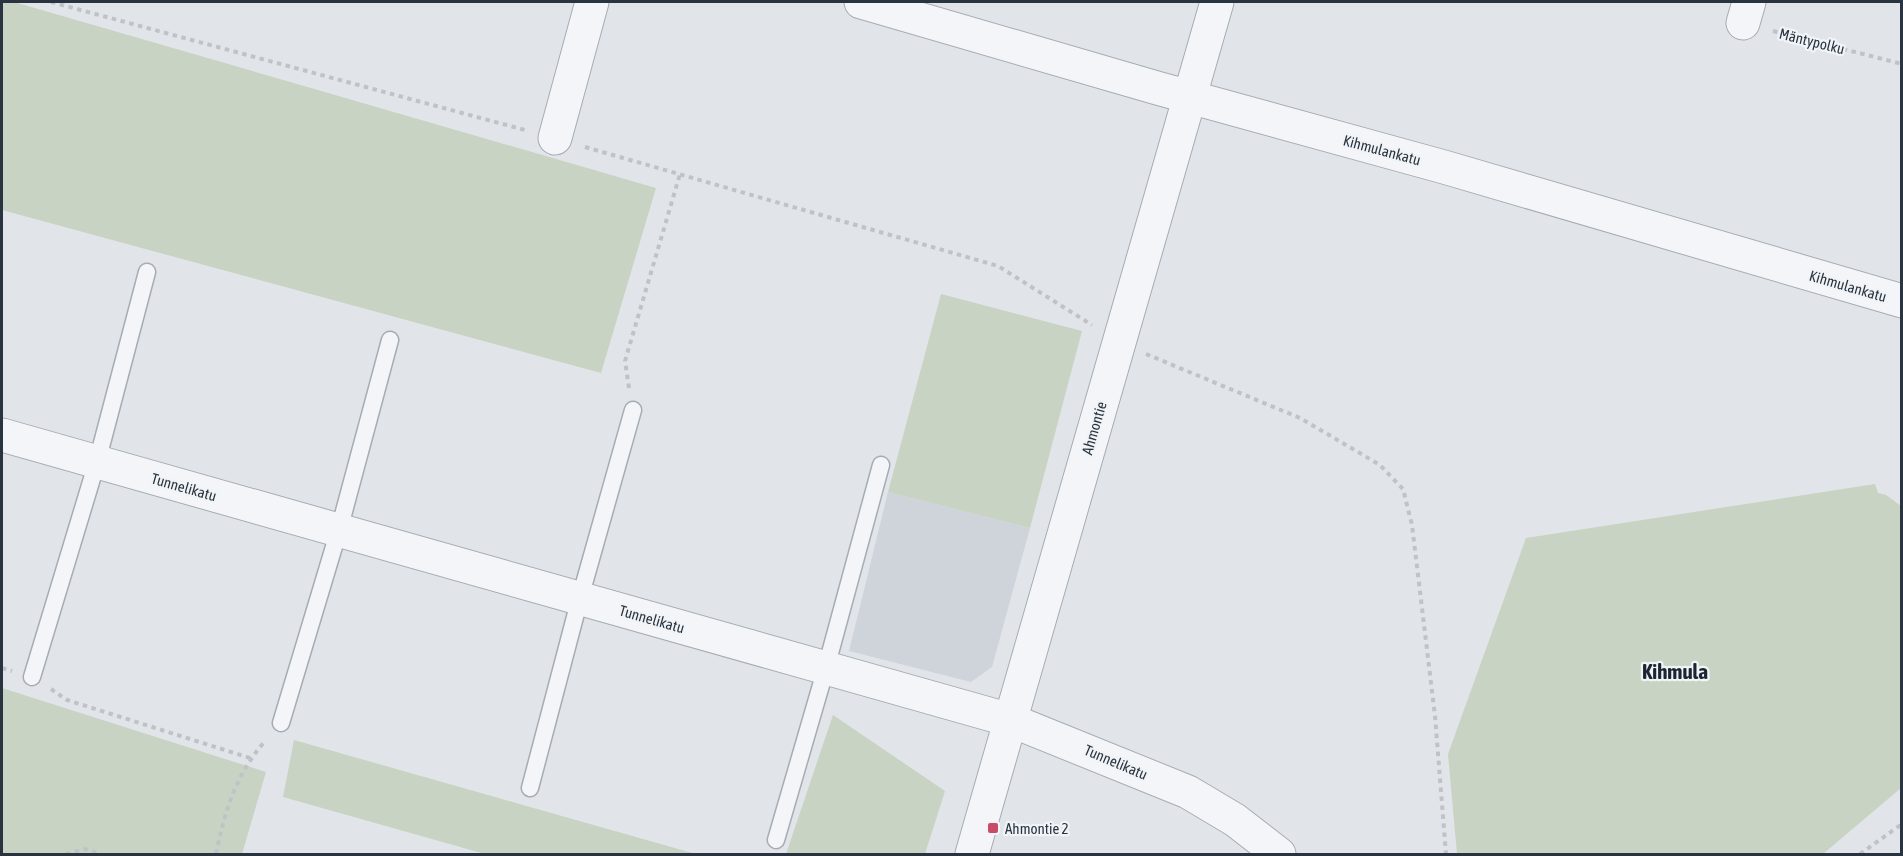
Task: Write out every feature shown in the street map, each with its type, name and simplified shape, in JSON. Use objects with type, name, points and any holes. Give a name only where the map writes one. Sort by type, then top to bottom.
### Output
[{"type":"street","points":[[555,138],[592,2]]},
{"type":"street","name":"Kihmulankatu","points":[[861,2],[1189,97],[1444,167],[1902,301]]},
{"type":"street","name":"Ahmontie","points":[[972,855],[1217,2]]},
{"type":"street","name":"Tunnelikatu","points":[[2,435],[1010,720],[1188,792],[1235,819],[1279,855]]},
{"type":"lane","points":[[32,677],[97,462],[147,272]]},
{"type":"lane","points":[[281,723],[339,530],[390,340]]},
{"type":"lane","points":[[530,788],[633,410]]},
{"type":"lane","points":[[776,840],[881,465]]},
{"type":"path","points":[[51,2],[555,138],[998,266],[1118,342],[1300,418],[1380,465],[1403,489],[1412,525],[1435,716],[1446,855]]},
{"type":"path","name":"Mäntypolku","points":[[1746,13],[1902,64]]},
{"type":"path","points":[[633,410],[625,361],[680,174]]},
{"type":"path","points":[[2,668],[32,677],[67,700],[250,758]]},
{"type":"path","points":[[216,855],[234,789],[250,758],[281,723]]},
{"type":"path","points":[[1860,855],[1902,824]]},
{"type":"path","points":[[66,855],[85,849],[101,855]]},
{"type":"shaded area","points":[[888,492],[1030,528],[992,667],[971,682],[849,651]]},
{"type":"green space","points":[[2,2],[14,2],[656,188],[601,373],[2,210]]},
{"type":"green space","points":[[941,294],[1082,331],[1030,528],[888,492]]},
{"type":"green space","points":[[1875,484],[1878,493],[1886,495],[1901,506],[1901,788],[1823,854],[1457,854],[1448,754],[1526,538]]},
{"type":"green space","points":[[2,688],[266,772],[242,854],[2,854]]},
{"type":"green space","points":[[833,715],[945,791],[925,854],[786,854]]},
{"type":"green space","points":[[294,740],[696,854],[485,854],[283,797]]},
{"type":"place","name":"Ahmontie 2","points":[[993,828]]},
{"type":"district","name":"Kihmula","points":[[1675,671]]}]
